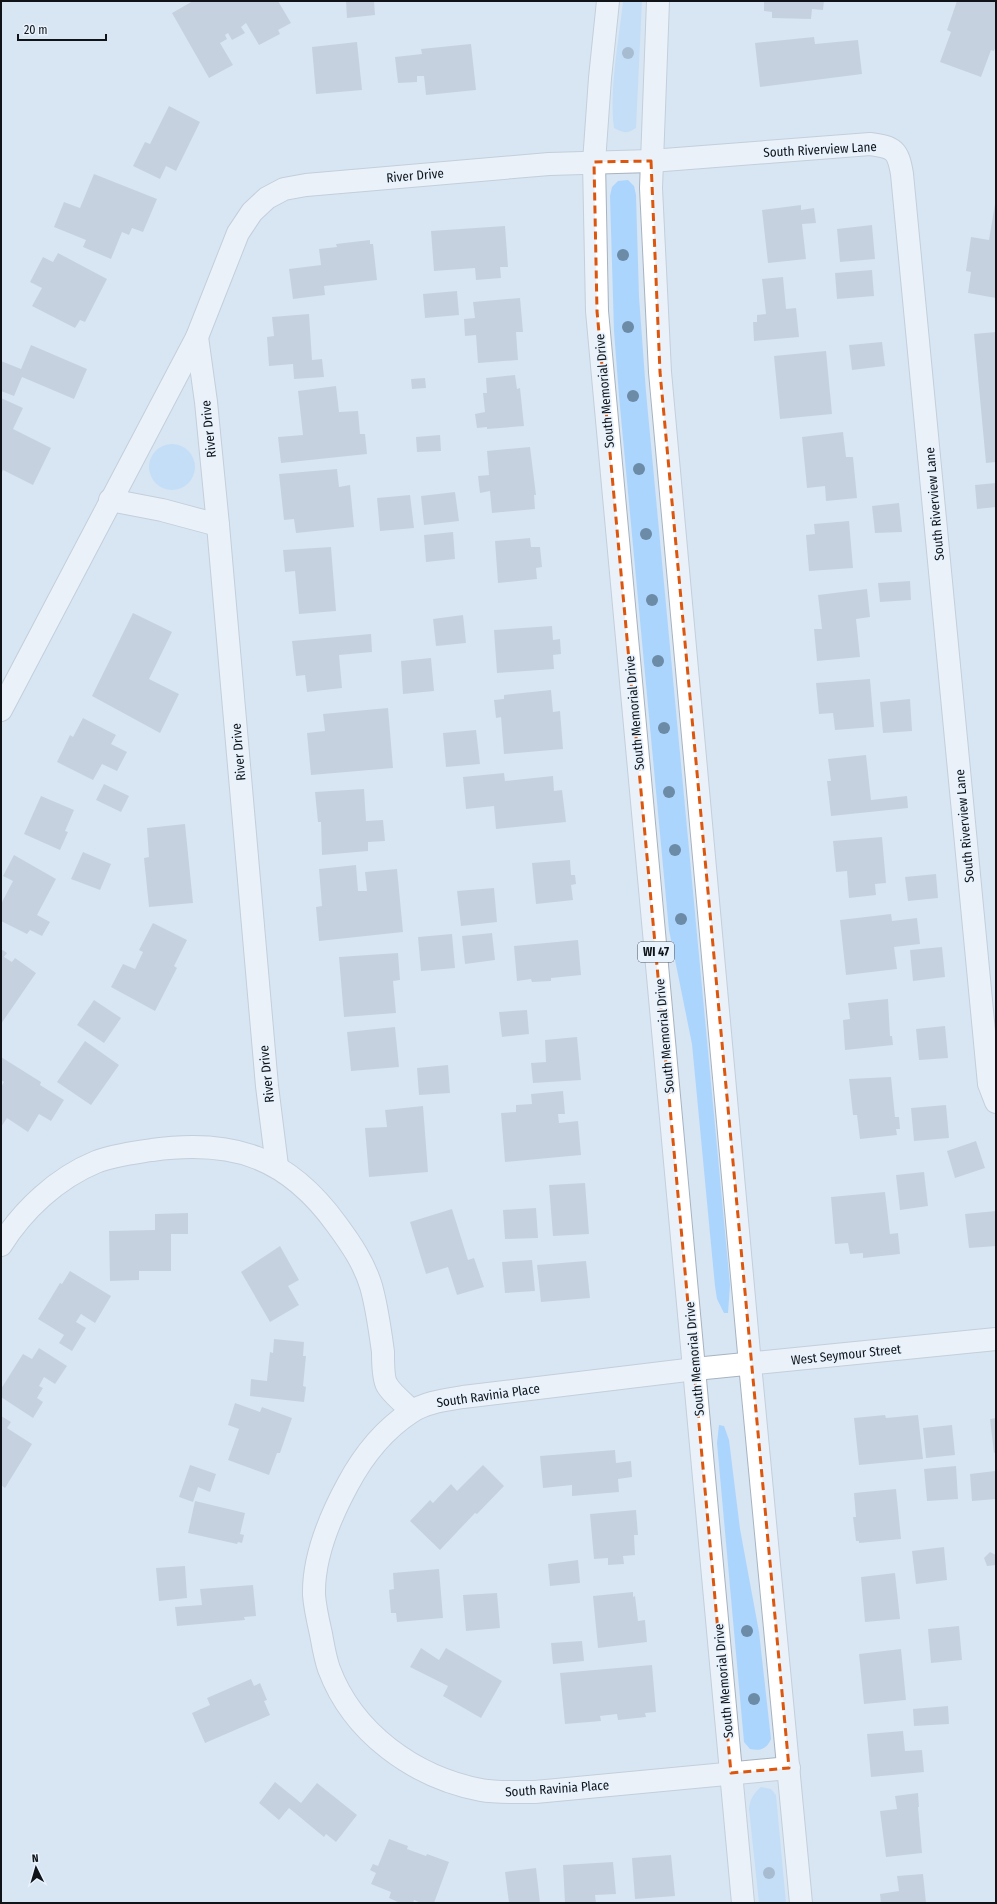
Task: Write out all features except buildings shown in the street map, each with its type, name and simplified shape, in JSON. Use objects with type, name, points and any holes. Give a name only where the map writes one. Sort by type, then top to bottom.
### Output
[{"type":"street","name":"South Memorial Drive","points":[[608,1],[600,78],[594,162],[597,311],[743,1903]]},
{"type":"street","points":[[658,1],[651,161],[654,275],[660,372],[750,1364],[801,1903]]},
{"type":"street","name":"South Riverview Lane","points":[[651,161],[870,144],[894,149],[900,158],[989,1084],[996,1102]]},
{"type":"street","name":"River Drive","points":[[1,710],[197,337],[238,233],[252,212],[267,198],[284,189],[306,185],[525,166],[594,162],[651,161]]},
{"type":"street","name":"River Drive","points":[[197,337],[206,402],[218,525],[267,1086],[277,1166]]},
{"type":"street","points":[[110,500],[162,510],[218,525]]},
{"type":"street","points":[[1,1245],[14,1225],[52,1188],[96,1162],[125,1154],[182,1146],[213,1148],[240,1153],[277,1166],[295,1178],[313,1194],[345,1236],[360,1260],[370,1286],[380,1325],[386,1384],[412,1411]]},
{"type":"street","name":"West Seymour Street","points":[[695,1369],[996,1338]]},
{"type":"street","name":"South Ravinia Place","points":[[695,1369],[463,1397],[437,1401],[412,1411],[388,1430],[371,1449],[355,1471],[329,1522],[316,1570],[314,1595],[319,1628],[330,1669],[353,1712],[370,1732],[387,1748],[408,1764],[427,1773],[481,1790],[507,1793],[535,1792],[789,1768]]},
{"type":"highlighted area","points":[[651,161],[660,372],[789,1768],[731,1773],[597,311],[594,162]]},
{"type":"shaded area","points":[[623,1],[642,1],[636,128],[625,132],[614,128],[613,113],[615,64]]},
{"type":"shaded area","points":[[628,180],[634,186],[636,195],[639,297],[646,392],[730,1285],[728,1313],[724,1313],[717,1299],[692,1044],[669,930],[619,396],[614,331],[610,196],[612,187],[618,181]]},
{"type":"shaded area","points":[[167,444],[177,444],[189,450],[194,458],[194,476],[189,484],[181,489],[167,490],[159,487],[152,480],[149,472],[149,462],[152,454],[159,447]]},
{"type":"shaded area","points":[[719,1425],[724,1426],[729,1440],[740,1529],[759,1632],[771,1739],[765,1747],[757,1750],[750,1749],[744,1742],[717,1443]]},
{"type":"shaded area","points":[[761,1787],[771,1789],[776,1795],[786,1903],[759,1903],[749,1809],[752,1797]]}]
